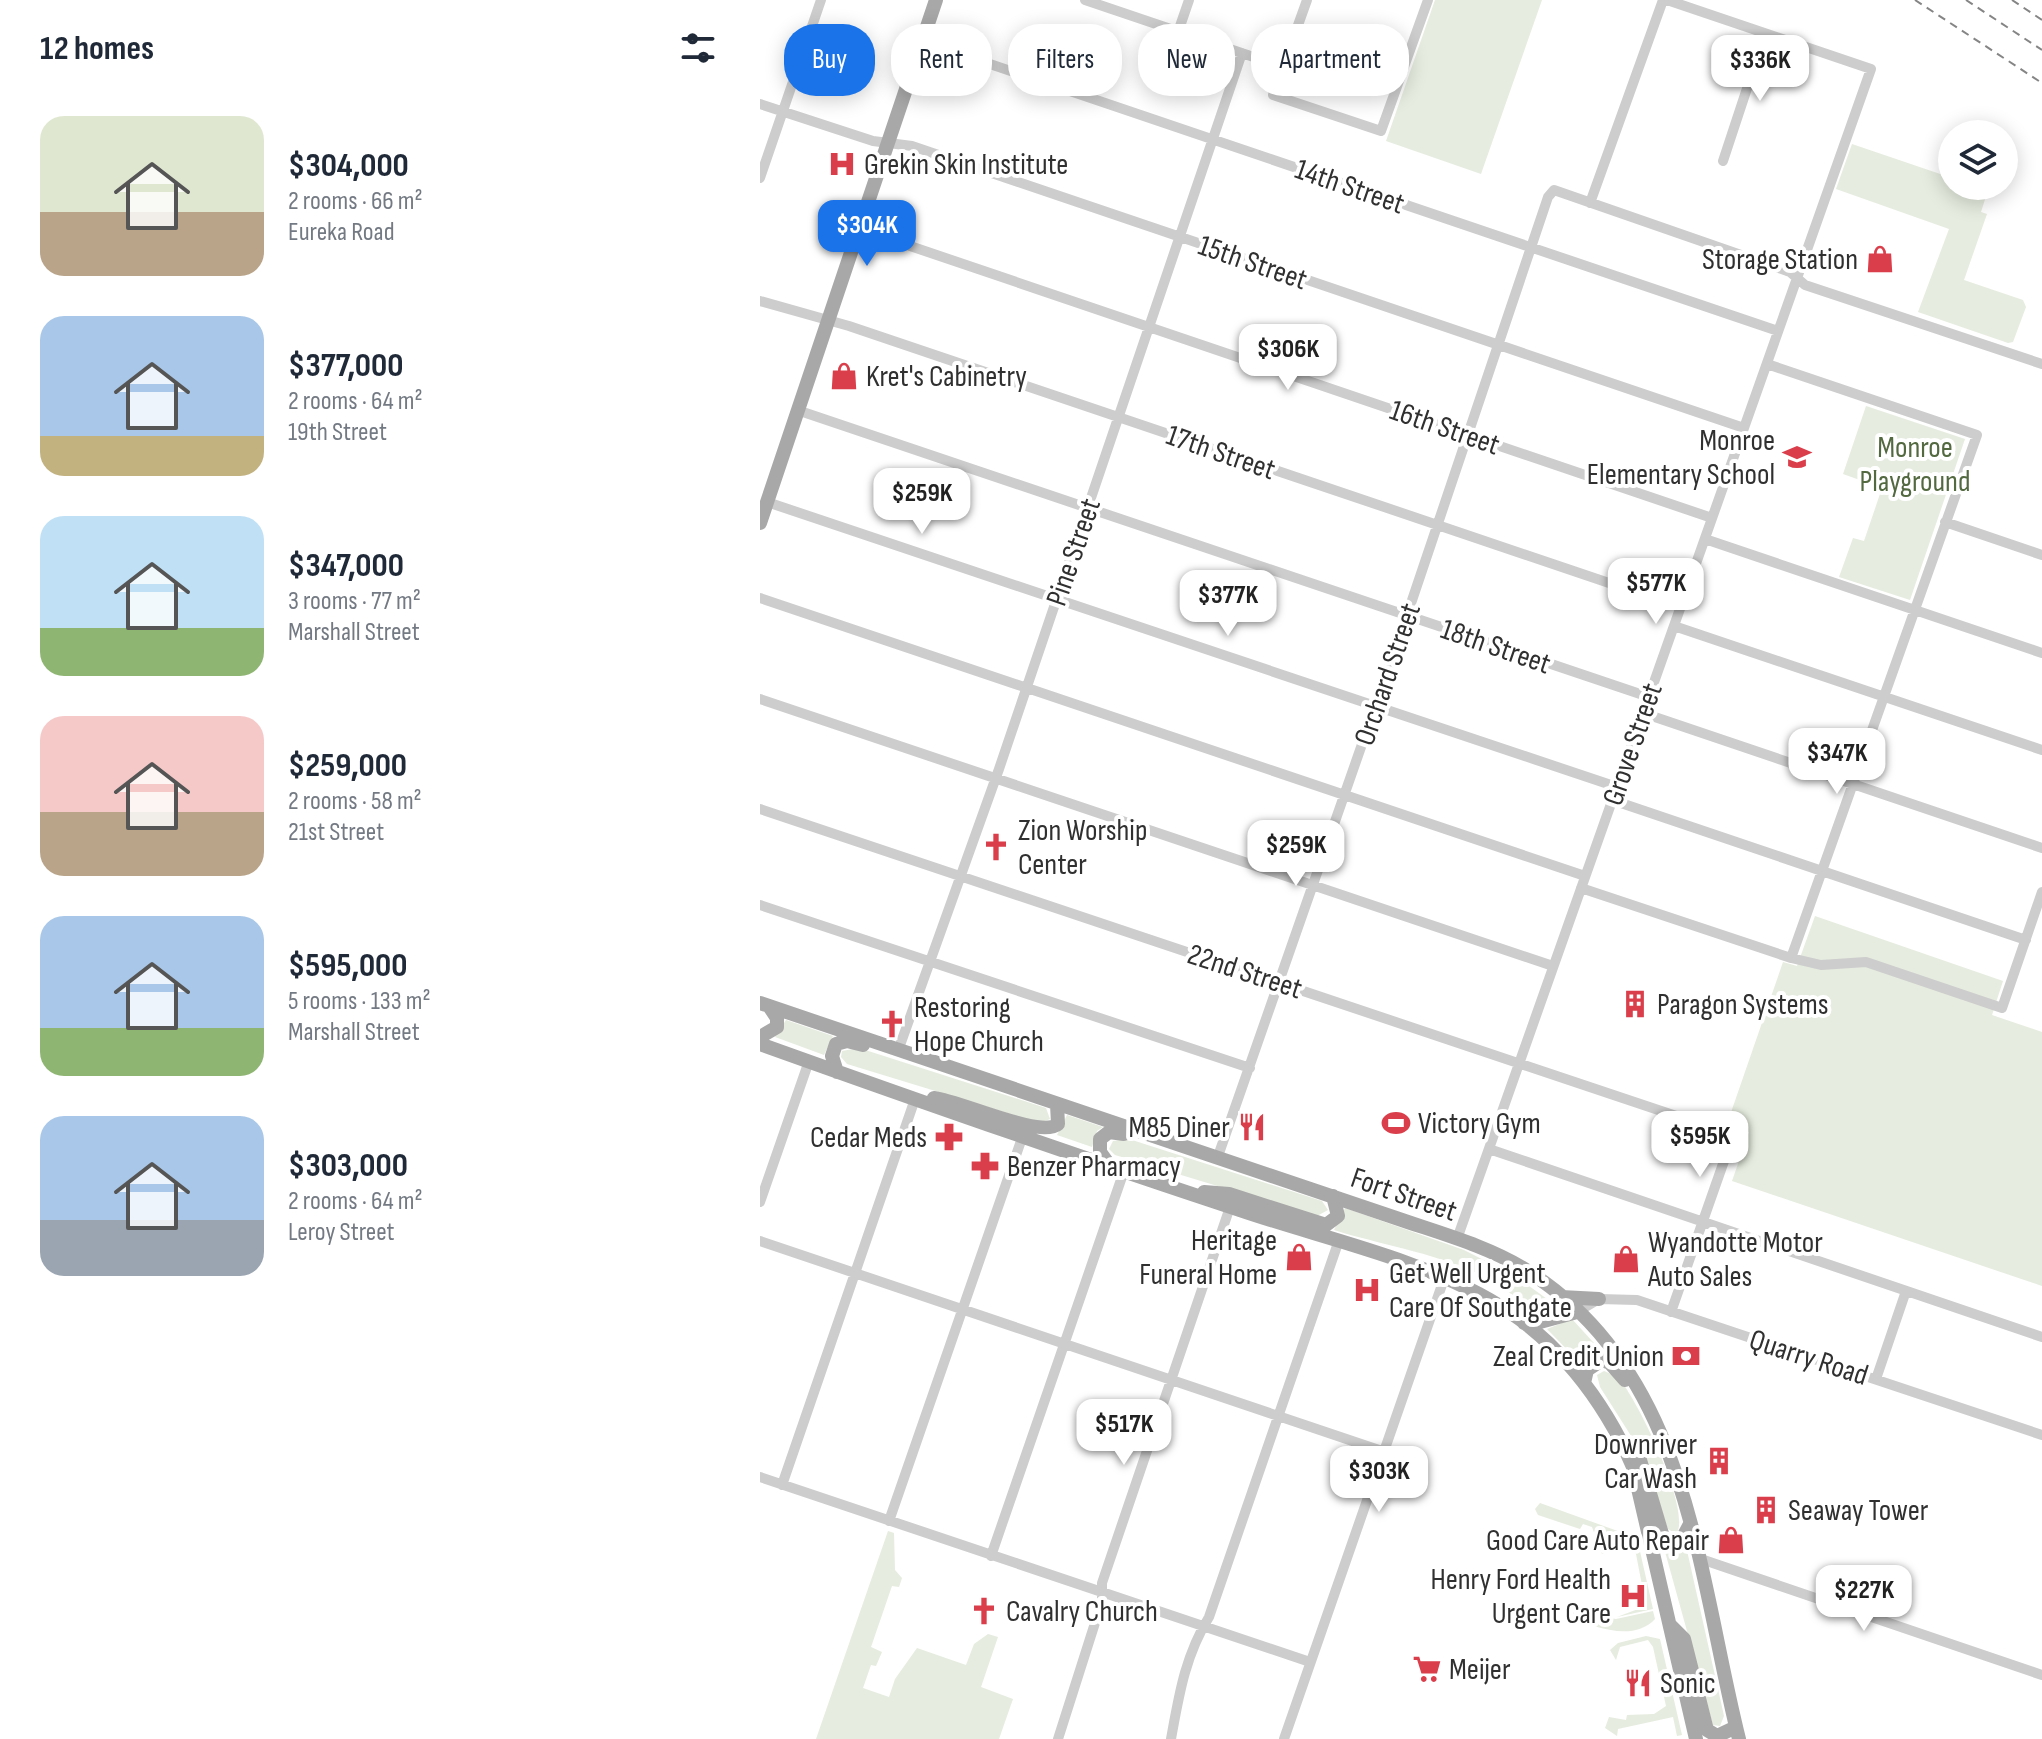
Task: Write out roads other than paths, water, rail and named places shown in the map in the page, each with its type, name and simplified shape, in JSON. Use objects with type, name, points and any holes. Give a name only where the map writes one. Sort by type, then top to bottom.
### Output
[{"type":"main road","points":[[928,24],[936,0]]},
{"type":"main road","points":[[760,523],[904,96]]},
{"type":"main road","points":[[760,1037],[777,1027],[777,1018],[764,1004]]},
{"type":"main road","name":"Fort Street","points":[[764,1004],[1457,1239],[1527,1271],[1577,1312],[1619,1358],[1662,1430],[1690,1523],[1738,1733]]},
{"type":"main road","points":[[837,1072],[832,1051],[836,1044],[847,1041],[938,1071],[975,1075]]},
{"type":"main road","points":[[760,1044],[1444,1279],[1491,1300],[1524,1323],[1584,1383],[1613,1427],[1633,1467],[1696,1739]]},
{"type":"main road","points":[[898,1093],[953,1100],[1043,1130],[1058,1124],[1057,1104]]},
{"type":"main road","points":[[1117,1169],[1099,1148],[1103,1135],[1113,1131],[1221,1166],[1251,1169]]},
{"type":"main road","points":[[1179,1190],[1229,1194],[1326,1225],[1335,1221],[1338,1213],[1333,1196]]},
{"type":"main road","points":[[1557,1295],[1573,1300],[1599,1299]]},
{"type":"main road","points":[[1524,1323],[1577,1312]]},
{"type":"main road","points":[[1584,1383],[1584,1376],[1592,1364],[1602,1360],[1610,1363],[1635,1397],[1677,1475]]},
{"type":"main road","points":[[1613,1427],[1629,1438],[1635,1448],[1663,1537],[1671,1542],[1681,1541],[1690,1523]]},
{"type":"main road","points":[[1671,1626],[1684,1639],[1707,1730],[1717,1736],[1738,1733]]},
{"type":"street","points":[[760,178],[821,0]]},
{"type":"street","points":[[1085,0],[1155,24]]},
{"type":"street","points":[[1181,24],[1189,0]]},
{"type":"street","points":[[1298,24],[1307,0]]},
{"type":"street","points":[[1409,53],[1428,0]]},
{"type":"street","points":[[1723,161],[1765,34],[1665,0],[1590,203],[1790,272],[1805,285],[2042,364]]},
{"type":"street","name":"Grove Street","points":[[1457,1239],[1871,69],[1765,34]]},
{"type":"street","points":[[1235,51],[1251,56]]},
{"type":"street","name":"Pine Street","points":[[899,1048],[995,779],[1242,53]]},
{"type":"street","name":"14th Street","points":[[992,65],[1778,331]]},
{"type":"street","points":[[1276,96],[1381,131],[1394,96]]},
{"type":"street","name":"15th Street","points":[[760,104],[888,143],[912,146],[1744,428]]},
{"type":"street","name":"Orchard Street","points":[[1217,1159],[1554,190],[1590,203]]},
{"type":"street","name":"16th Street","points":[[860,229],[1712,518]]},
{"type":"street","name":"17th Street","points":[[760,301],[1118,417],[1680,607]]},
{"type":"street","points":[[1767,364],[1977,435],[1791,958]]},
{"type":"street","name":"18th Street","points":[[797,410],[1649,697]]},
{"type":"street","points":[[767,502],[1617,787]]},
{"type":"street","points":[[1945,522],[2042,555]]},
{"type":"street","points":[[1705,539],[2042,653]]},
{"type":"street","points":[[760,598],[1585,876]]},
{"type":"street","points":[[1674,626],[2042,750]]},
{"type":"street","points":[[760,699],[1553,966]]},
{"type":"street","points":[[1643,713],[2042,848]]},
{"type":"street","points":[[1612,800],[2026,940]]},
{"type":"street","name":"22nd Street","points":[[760,809],[1519,1062],[1729,1136],[1730,1144],[1703,1222]]},
{"type":"street","points":[[1581,888],[1791,958],[1821,965],[1874,964],[2002,1008],[2042,892]]},
{"type":"street","points":[[760,905],[1250,1068]]},
{"type":"street","points":[[760,1202],[809,1061]]},
{"type":"street","points":[[782,1485],[915,1099]]},
{"type":"street","points":[[889,1521],[1023,1135]]},
{"type":"street","points":[[1489,1149],[2042,1337]]},
{"type":"street","points":[[991,1556],[1065,1343],[1117,1169]]},
{"type":"street","points":[[1058,1739],[1102,1593],[1102,1581],[1230,1207]]},
{"type":"street","points":[[1671,1312],[1703,1222]]},
{"type":"street","points":[[760,1241],[1382,1451]]},
{"type":"street","points":[[1171,1739],[1179,1687],[1338,1243]]},
{"type":"street","points":[[1284,1739],[1444,1279]]},
{"type":"street","points":[[1876,1379],[1906,1291]]},
{"type":"street","name":"Quarry Road","points":[[1599,1299],[1619,1297],[1671,1312],[2042,1435]]},
{"type":"street","points":[[1577,1312],[1599,1299]]},
{"type":"street","points":[[760,1477],[1310,1662]]},
{"type":"street","points":[[1698,1558],[2042,1675]]},
{"type":"railway","points":[[1915,0],[2042,83]]},
{"type":"railway","points":[[1966,0],[2042,50]]},
{"type":"railway","points":[[2012,0],[2042,20]]},
{"type":"place","name":"Grekin Skin Institute","points":[[842,164]]},
{"type":"place","name":"Storage Station","points":[[1880,259]]},
{"type":"place","name":"Kret's Cabinetry","points":[[844,376]]},
{"type":"place","name":"Monroe Elementary School","points":[[1797,457]]},
{"type":"place","name":"Zion Worship Center","points":[[996,847]]},
{"type":"place","name":"Paragon Systems","points":[[1635,1004]]},
{"type":"place","name":"Restoring Hope Church","points":[[892,1024]]},
{"type":"place","name":"Victory Gym","points":[[1396,1123]]},
{"type":"place","name":"M85 Diner","points":[[1252,1127]]},
{"type":"place","name":"Cedar Meds","points":[[949,1137]]},
{"type":"place","name":"Benzer Pharmacy","points":[[985,1166]]},
{"type":"place","name":"Heritage Funeral Home","points":[[1299,1257]]},
{"type":"place","name":"Wyandotte Motor Auto Sales","points":[[1626,1259]]},
{"type":"place","name":"Get Well Urgent Care Of Southgate","points":[[1367,1290]]},
{"type":"place","name":"Zeal Credit Union","points":[[1686,1356]]},
{"type":"place","name":"Downriver Car Wash","points":[[1719,1461]]},
{"type":"place","name":"Seaway Tower","points":[[1766,1510]]},
{"type":"place","name":"Good Care Auto Repair","points":[[1731,1540]]},
{"type":"place","name":"Henry Ford Health Urgent Care","points":[[1633,1596]]},
{"type":"place","name":"Cavalry Church","points":[[984,1611]]},
{"type":"place","name":"Meijer","points":[[1427,1669]]},
{"type":"place","name":"Sonic","points":[[1638,1683]]},
{"type":"park label","name":"Monroe Playground","points":[[1915,464]]}]
